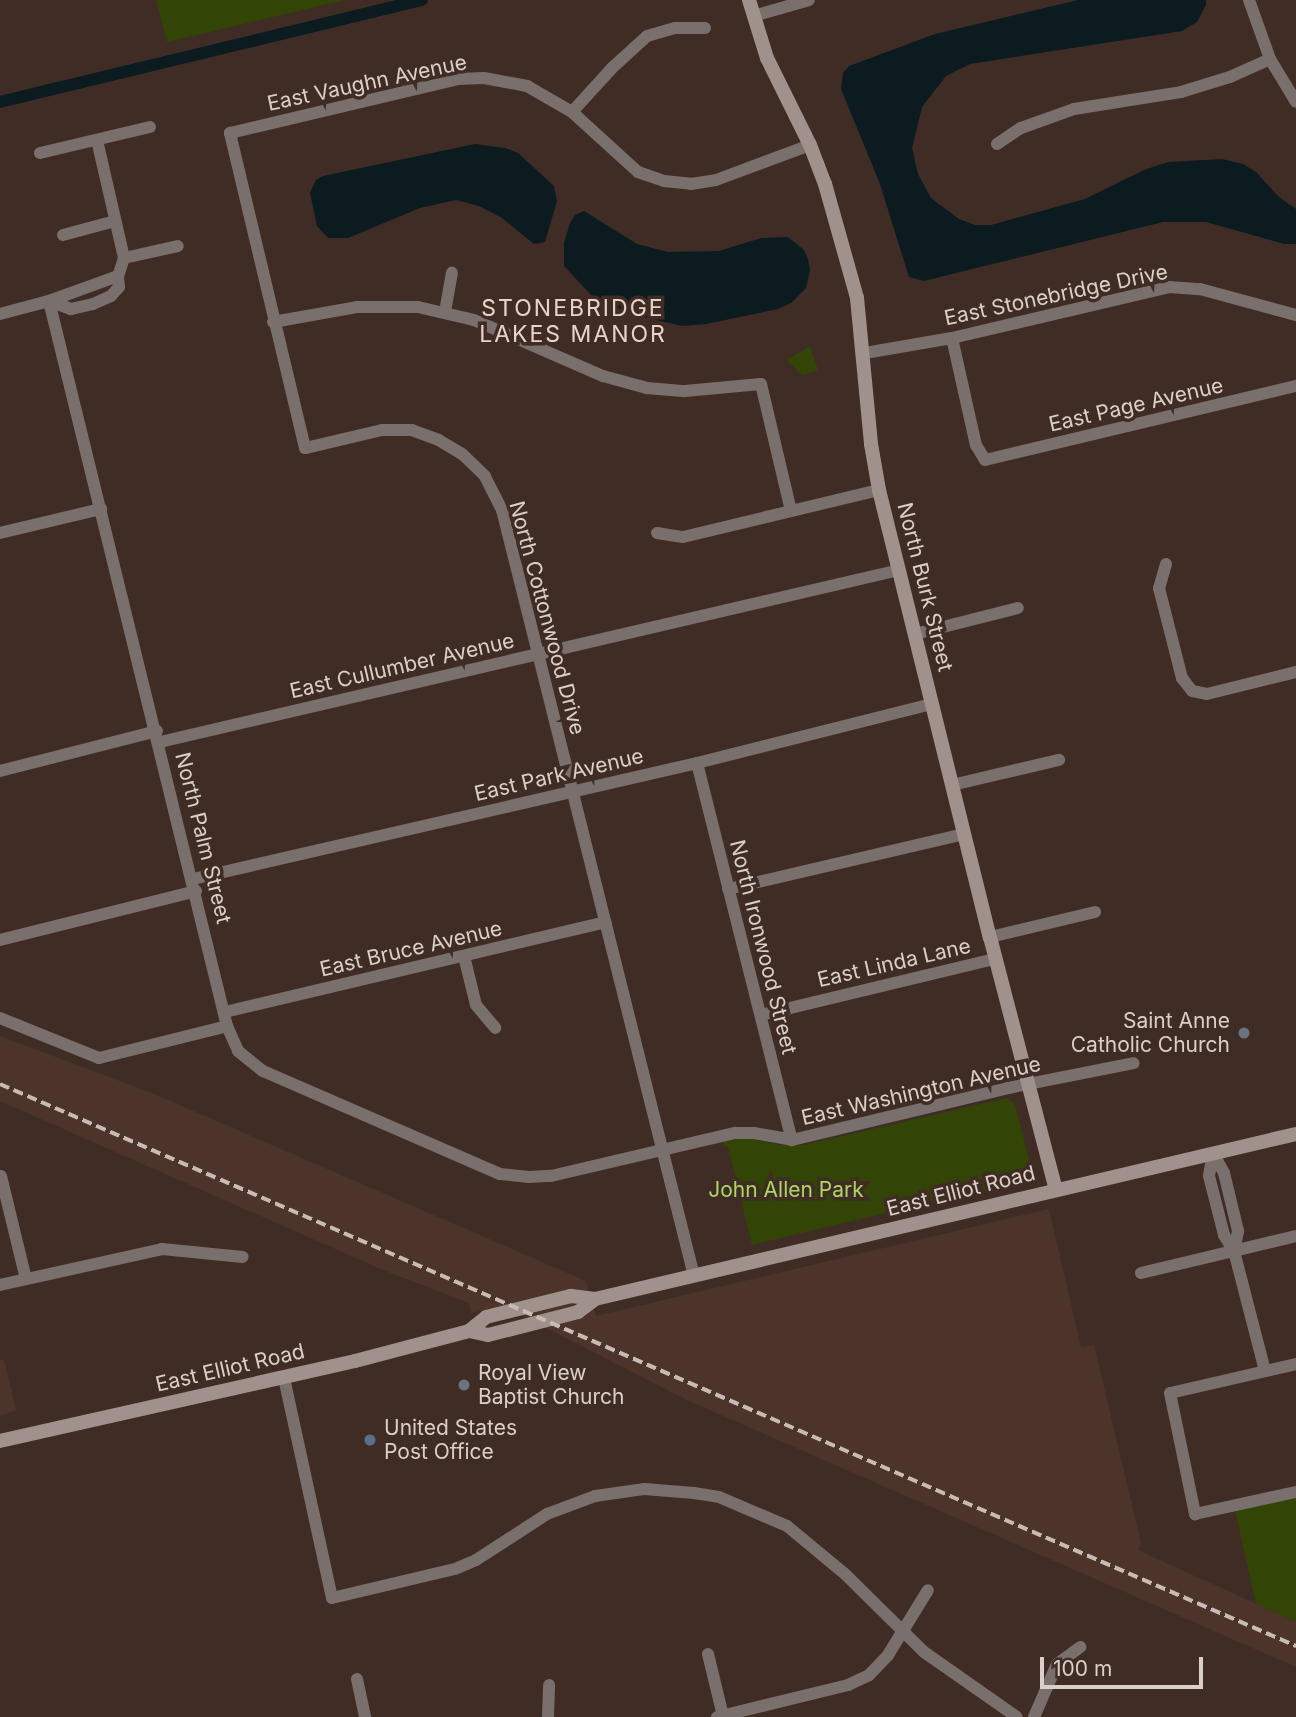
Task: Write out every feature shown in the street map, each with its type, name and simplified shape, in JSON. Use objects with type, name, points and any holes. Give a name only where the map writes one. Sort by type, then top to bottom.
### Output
[{"type":"main road","name":"North Burk Street","points":[[749,0],[767,58],[810,145],[834,211],[851,273],[864,353],[871,444],[879,491],[989,937],[1056,1189]]},
{"type":"main road","name":"East Elliot Road","points":[[0,1441],[284,1378],[469,1331],[488,1335],[578,1312],[595,1299],[1296,1134]]},
{"type":"street","points":[[753,16],[809,0]]},
{"type":"street","points":[[1249,0],[1270,59],[1296,102]]},
{"type":"street","points":[[572,112],[612,68],[647,36],[675,28],[705,28]]},
{"type":"street","points":[[997,144],[1021,128],[1074,109],[1181,92],[1230,77],[1270,59]]},
{"type":"street","name":"East Vaughn Avenue","points":[[230,133],[458,79],[508,80],[527,86],[572,112],[638,172],[664,181],[691,184],[716,180],[810,145]]},
{"type":"street","points":[[40,153],[150,127]]},
{"type":"street","name":"North Cottonwood Drive","points":[[230,133],[305,448],[382,430],[412,430],[439,440],[462,454],[485,476],[502,510],[694,1276]]},
{"type":"street","points":[[0,314],[50,301],[118,276],[124,258],[97,139]]},
{"type":"street","points":[[63,235],[115,221]]},
{"type":"street","points":[[124,258],[178,246]]},
{"type":"street","points":[[445,312],[452,273]]},
{"type":"street","name":"East Stonebridge Drive","points":[[864,353],[952,338],[1169,287],[1200,289],[1296,315]]},
{"type":"street","name":"North Palm Street","points":[[50,301],[228,1026],[238,1051],[263,1071],[500,1174],[551,1175]]},
{"type":"street","points":[[273,322],[357,307],[389,306],[445,312],[474,320],[603,376],[647,388],[685,391],[761,384],[792,511]]},
{"type":"street","name":"East Page Avenue","points":[[952,338],[976,445],[985,460],[1296,386]]},
{"type":"street","points":[[657,533],[683,537],[879,491]]},
{"type":"street","points":[[0,533],[101,509]]},
{"type":"street","points":[[1166,564],[1159,588],[1182,678],[1192,691],[1207,694],[1296,672]]},
{"type":"street","name":"East Cullumber Avenue","points":[[0,771],[538,655],[899,570]]},
{"type":"street","points":[[915,634],[1018,608]]},
{"type":"street","name":"East Park Avenue","points":[[0,940],[195,885],[932,704]]},
{"type":"street","points":[[952,785],[1059,760]]},
{"type":"street","name":"North Ironwood Street","points":[[697,763],[792,1140]]},
{"type":"street","points":[[728,888],[964,834]]},
{"type":"street","name":"East Linda Lane","points":[[989,937],[1095,912]]},
{"type":"street","name":"East Bruce Avenue","points":[[225,1012],[606,922]]},
{"type":"street","points":[[464,956],[476,1005],[495,1028]]},
{"type":"street","name":"East Linda Lane","points":[[761,1014],[995,958]]},
{"type":"street","points":[[0,1019],[99,1058],[228,1026]]},
{"type":"street","name":"East Washington Avenue","points":[[551,1175],[735,1133],[754,1133],[792,1140],[1008,1088],[1029,1086],[1134,1063]]},
{"type":"street","points":[[1213,1153],[1224,1173],[1238,1231],[1234,1251],[1265,1371]]},
{"type":"street","points":[[1,1176],[26,1279]]},
{"type":"street","points":[[1141,1273],[1296,1236]]},
{"type":"street","points":[[0,1285],[162,1249],[243,1257]]},
{"type":"street","points":[[1296,1364],[1170,1393],[1195,1514],[1296,1492]]},
{"type":"street","points":[[284,1378],[332,1598],[455,1569],[476,1560],[547,1514],[595,1496],[644,1489],[719,1497],[788,1527],[845,1574],[902,1633],[1017,1717]]},
{"type":"street","points":[[708,1654],[720,1716],[848,1685],[869,1675],[888,1655],[928,1590]]},
{"type":"street","points":[[1034,1717],[1057,1664],[1080,1647]]},
{"type":"street","points":[[357,1679],[365,1717]]},
{"type":"street","points":[[548,1717],[549,1685]]},
{"type":"shaded area","points":[[1078,0],[1206,0],[1206,5],[1197,22],[1182,31],[970,64],[946,76],[922,107],[912,148],[918,174],[931,198],[959,219],[975,225],[991,225],[1085,199],[1144,170],[1168,162],[1222,159],[1243,164],[1256,172],[1279,197],[1296,209],[1296,244],[1284,244],[1206,222],[1163,222],[924,281],[909,277],[880,184],[841,89],[843,73],[849,66],[935,34]]},
{"type":"shaded area","points":[[475,144],[505,148],[518,153],[554,186],[557,201],[545,242],[534,244],[502,218],[479,206],[456,200],[420,208],[348,238],[328,238],[317,226],[310,193],[316,180],[323,176]]},
{"type":"shaded area","points":[[584,211],[637,244],[668,252],[719,251],[761,238],[788,237],[804,250],[808,259],[810,270],[806,288],[791,303],[778,309],[706,324],[682,326],[630,314],[591,295],[564,266],[564,243],[570,223],[575,215]]},
{"type":"shaded area","points":[[0,1036],[152,1093],[586,1281],[596,1316],[1049,1209],[1081,1347],[1094,1345],[1141,1543],[1138,1550],[1296,1622],[1296,1667],[687,1400],[503,1306],[471,1313],[469,1303],[383,1270],[0,1101]]},
{"type":"shaded area","points":[[4,1359],[16,1410],[0,1416],[0,1360]]},
{"type":"green space","points":[[156,0],[345,0],[167,42]]},
{"type":"green space","points":[[810,346],[818,370],[802,375],[787,360]]},
{"type":"green space","name":"John Allen Park","points":[[1007,1098],[1015,1105],[1030,1163],[1028,1175],[1024,1180],[752,1245],[728,1147],[724,1147],[722,1139],[752,1138],[780,1145],[803,1145]]},
{"type":"green space","points":[[1296,1492],[1296,1622],[1256,1604],[1234,1506]]},
{"type":"waterway","points":[[0,102],[422,0]]},
{"type":"railway","points":[[0,1084],[1296,1646]]},
{"type":"place","name":"Saint Anne Catholic Church","points":[[1244,1033]]},
{"type":"place","name":"Royal View Baptist Church","points":[[464,1385]]},
{"type":"place","name":"United States Post Office","points":[[370,1440]]},
{"type":"district","name":"STONEBRIDGE LAKES MANOR","points":[[573,321]]}]
